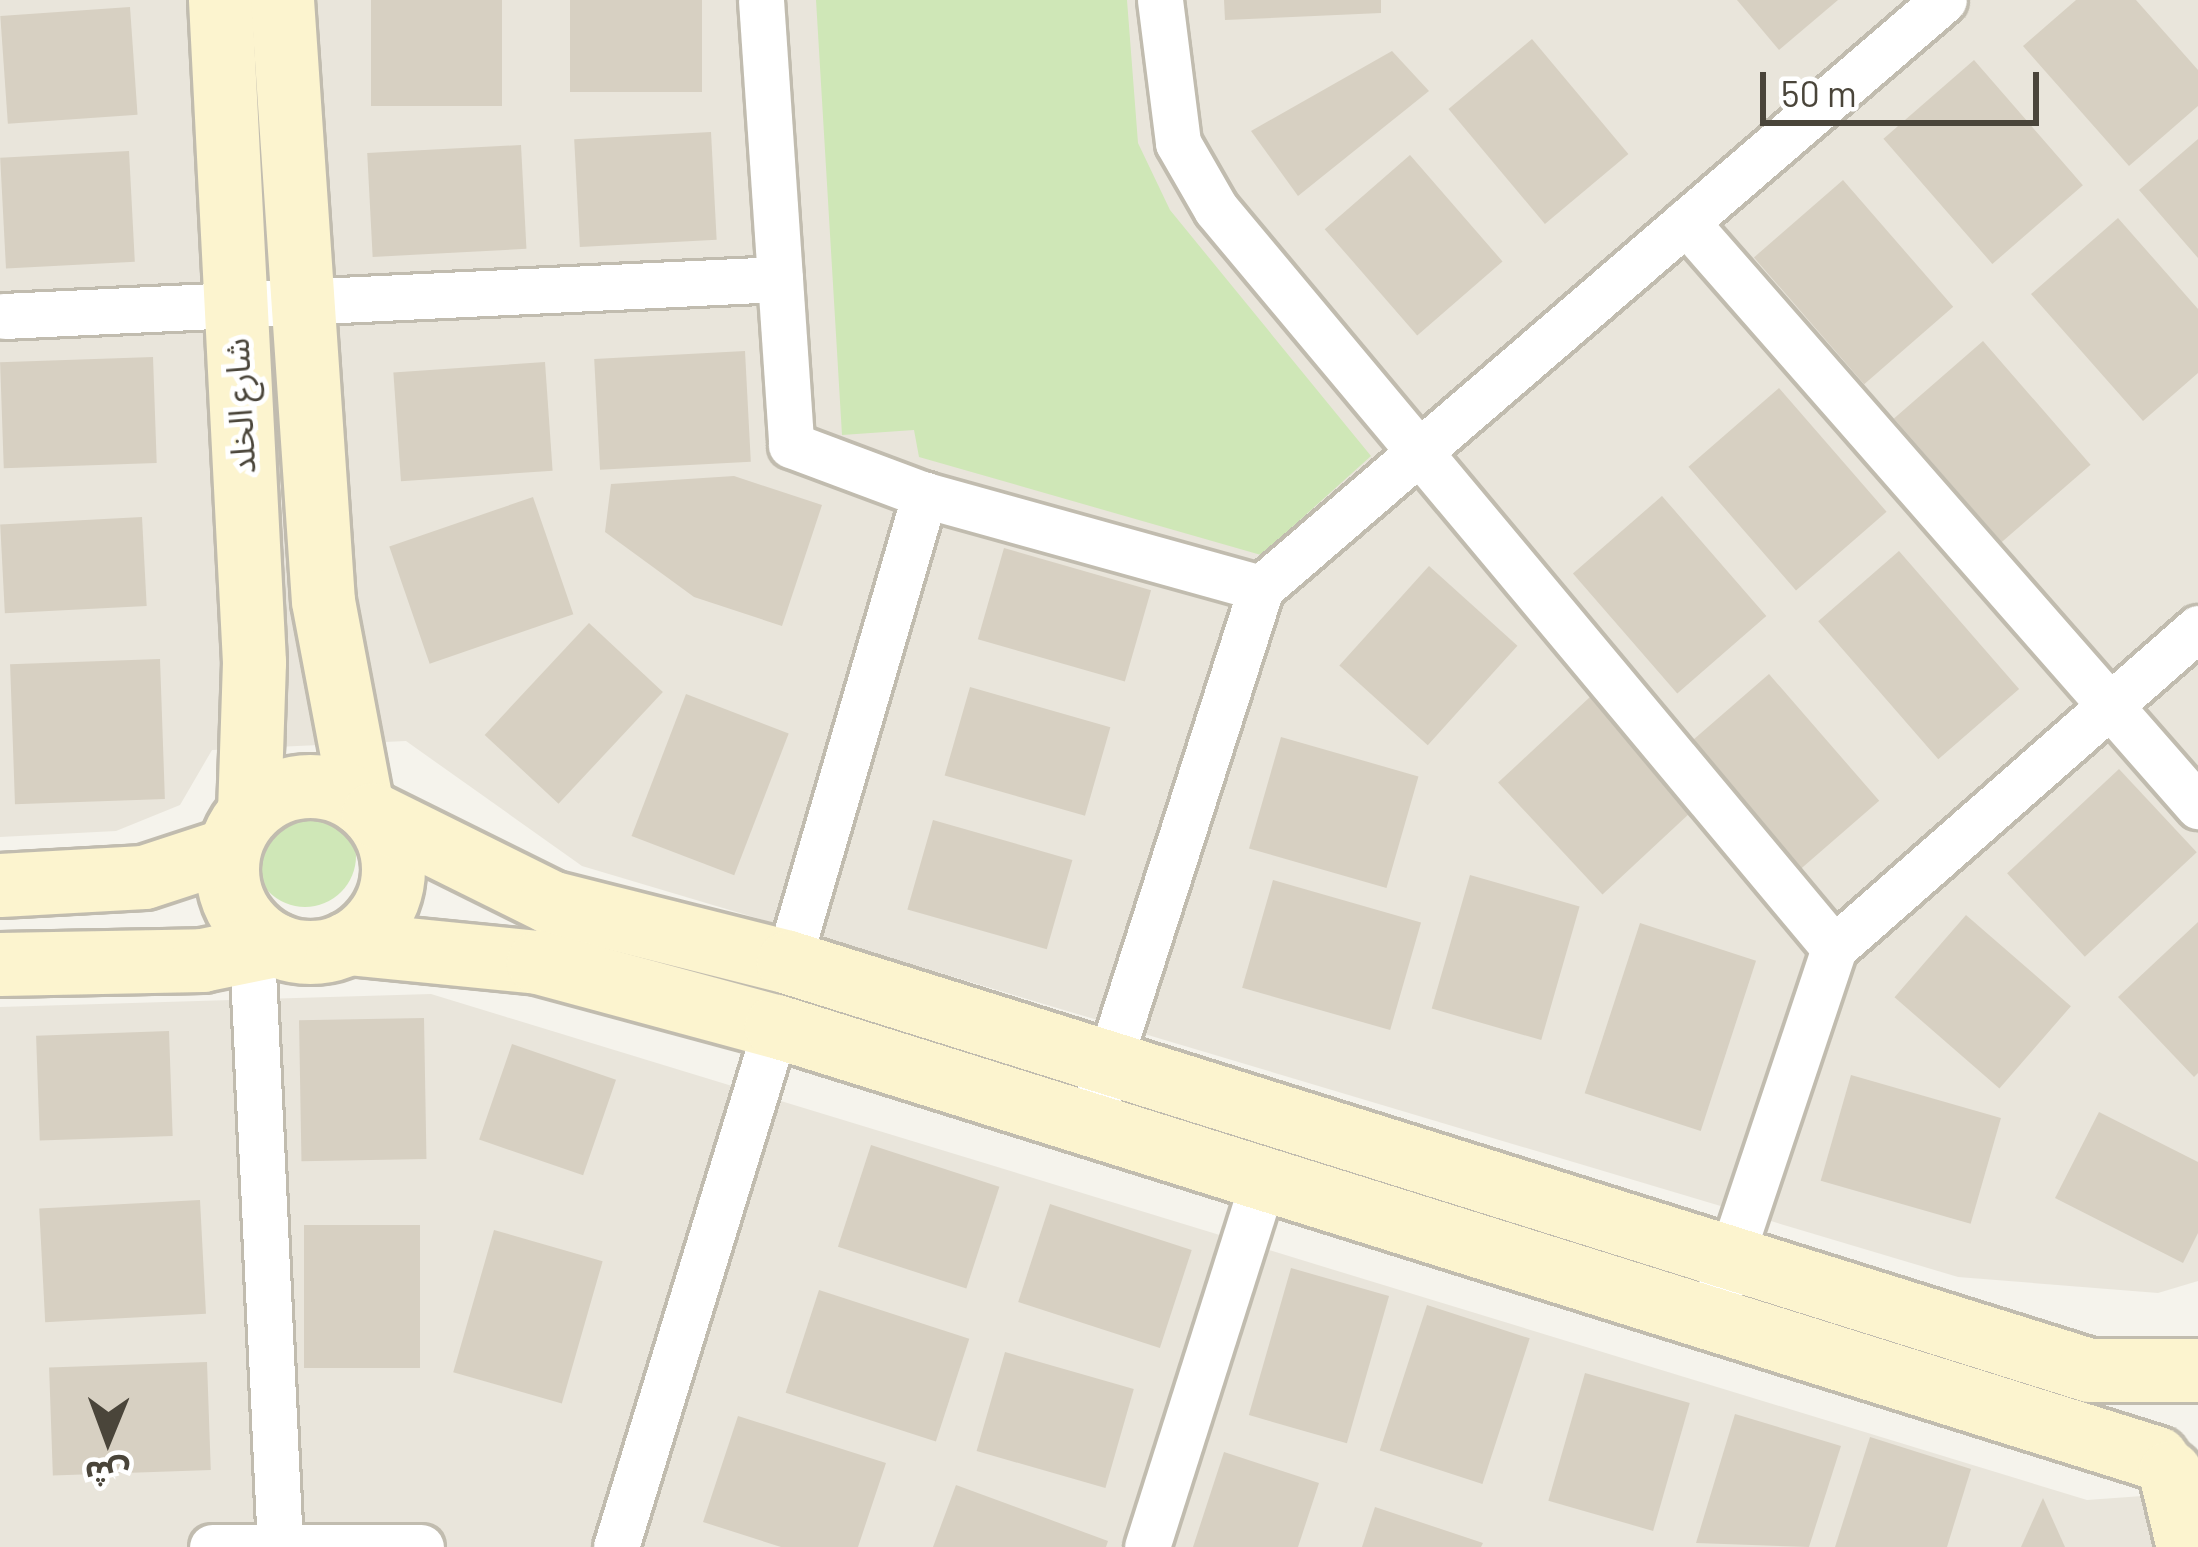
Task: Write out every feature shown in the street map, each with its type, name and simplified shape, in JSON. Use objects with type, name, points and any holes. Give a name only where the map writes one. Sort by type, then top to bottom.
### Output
[{"type":"street","name":"شارع الخلد","points":[[220,0],[254,662],[239,830]]},
{"type":"street","points":[[282,0],[299,301],[326,622],[367,808],[392,884],[348,943]]},
{"type":"street","points":[[760,0],[791,445],[925,494],[1261,587]]},
{"type":"street","points":[[1160,0],[1178,143],[1216,209],[1424,447],[1834,949]]},
{"type":"street","points":[[1089,1123],[1261,587],[1944,0]]},
{"type":"street","points":[[1686,222],[2198,806]]},
{"type":"street","points":[[4,316],[780,279]]},
{"type":"street","points":[[788,962],[925,494]]},
{"type":"street","points":[[1711,1316],[1834,949],[2198,628]]},
{"type":"street","points":[[0,885],[144,877],[239,830],[303,786],[367,808],[550,902],[788,962],[2089,1370],[2198,1371]]},
{"type":"street","points":[[239,830],[227,877],[259,943],[279,1545]]},
{"type":"street","points":[[0,964],[259,943],[348,943],[538,962],[776,1026],[1711,1316],[2175,1471]]},
{"type":"street","points":[[616,1547],[776,1026]]},
{"type":"street","points":[[1147,1547],[1264,1178]]},
{"type":"street","points":[[2188,1547],[2175,1471],[2151,1410],[2198,1371]]},
{"type":"street","points":[[212,1547],[422,1547]]},
{"type":"shaded area","points":[[0,0],[2198,0],[2198,1281],[2158,1293],[1958,1277],[582,866],[406,741],[212,750],[180,805],[116,831],[0,837]]},
{"type":"shaded area","points":[[431,994],[2087,1500],[2198,1492],[2198,1547],[0,1547],[0,1007]]},
{"type":"green space","points":[[816,0],[1127,0],[1138,143],[1170,210],[1371,456],[1261,555],[919,457],[914,430],[842,435]]},
{"type":"green space","points":[[305,805],[334,813],[348,827],[356,856],[348,885],[334,899],[305,907],[276,899],[262,885],[254,856],[262,827],[276,813]]},
{"type":"building","points":[[371,0],[502,0],[502,106],[371,106]]},
{"type":"building","points":[[570,0],[702,0],[702,92],[570,92]]},
{"type":"building","points":[[1224,0],[1381,0],[1381,13],[1225,20]]},
{"type":"building","points":[[1737,0],[1838,0],[1779,50]]},
{"type":"building","points":[[2076,0],[2136,0],[2198,70],[2198,106],[2129,166],[2023,46]]},
{"type":"building","points":[[130,7],[138,115],[8,124],[0,16]]},
{"type":"building","points":[[1532,39],[1628,154],[1545,224],[1449,109]]},
{"type":"building","points":[[1392,51],[1429,91],[1298,196],[1251,131]]},
{"type":"building","points":[[1974,60],[2083,185],[1992,264],[1883,139]]},
{"type":"building","points":[[711,132],[717,240],[580,247],[574,139]]},
{"type":"building","points":[[2198,139],[2198,258],[2139,190]]},
{"type":"building","points":[[521,145],[526,249],[373,257],[367,153]]},
{"type":"building","points":[[129,151],[135,262],[6,269],[0,158]]},
{"type":"building","points":[[1410,155],[1503,261],[1417,336],[1325,229]]},
{"type":"building","points":[[1843,180],[1953,307],[1864,384],[1754,257]]},
{"type":"building","points":[[2118,218],[2198,309],[2198,373],[2143,421],[2031,294]]},
{"type":"building","points":[[1983,341],[2091,465],[2002,542],[1894,418]]},
{"type":"building","points":[[745,351],[751,462],[600,470],[594,359]]},
{"type":"building","points":[[153,357],[157,463],[4,468],[0,362]]},
{"type":"building","points":[[545,362],[553,471],[401,481],[393,373]]},
{"type":"building","points":[[1779,388],[1887,512],[1796,590],[1688,467]]},
{"type":"building","points":[[734,476],[822,505],[782,626],[694,597],[605,532],[611,484]]},
{"type":"building","points":[[1662,496],[1766,616],[1677,693],[1573,573]]},
{"type":"building","points":[[533,497],[573,614],[430,664],[389,546]]},
{"type":"building","points":[[142,517],[147,606],[5,613],[0,524]]},
{"type":"building","points":[[1004,548],[1151,590],[1125,681],[978,639]]},
{"type":"building","points":[[1899,551],[2019,689],[1938,759],[1818,621]]},
{"type":"building","points":[[1429,566],[1517,646],[1428,745],[1339,666]]},
{"type":"building","points":[[589,623],[663,692],[559,804],[485,735]]},
{"type":"building","points":[[160,659],[165,799],[15,804],[10,664]]},
{"type":"building","points":[[1769,674],[1879,801],[1795,874],[1685,747]]},
{"type":"building","points":[[970,687],[1110,727],[1085,816],[945,775]]},
{"type":"building","points":[[686,694],[789,733],[734,875],[632,836]]},
{"type":"building","points":[[1591,696],[1695,808],[1602,895],[1498,783]]},
{"type":"building","points":[[1281,737],[1418,776],[1386,888],[1249,849]]},
{"type":"building","points":[[2119,769],[2197,852],[2085,957],[2007,873]]},
{"type":"building","points":[[933,820],[1072,860],[1047,949],[907,909]]},
{"type":"building","points":[[1470,875],[1580,906],[1541,1040],[1432,1009]]},
{"type":"building","points":[[1273,880],[1421,922],[1390,1030],[1242,988]]},
{"type":"building","points":[[1966,915],[2071,1006],[1999,1088],[1894,997]]},
{"type":"building","points":[[2198,922],[2198,1073],[2194,1077],[2118,997]]},
{"type":"building","points":[[1640,923],[1756,961],[1701,1131],[1585,1093]]},
{"type":"building","points":[[424,1018],[426,1159],[301,1161],[299,1020]]},
{"type":"building","points":[[169,1031],[173,1136],[40,1141],[36,1036]]},
{"type":"building","points":[[512,1044],[616,1080],[583,1175],[479,1139]]},
{"type":"building","points":[[1851,1075],[2001,1118],[1971,1224],[1821,1181]]},
{"type":"building","points":[[2099,1112],[2198,1162],[2198,1233],[2183,1263],[2055,1198]]},
{"type":"building","points":[[871,1145],[999,1187],[966,1288],[838,1247]]},
{"type":"building","points":[[200,1200],[206,1314],[45,1322],[39,1208]]},
{"type":"building","points":[[1050,1204],[1192,1250],[1160,1348],[1018,1302]]},
{"type":"building","points":[[304,1225],[420,1225],[420,1368],[304,1368]]},
{"type":"building","points":[[494,1230],[603,1261],[562,1403],[453,1372]]},
{"type":"building","points":[[1291,1268],[1389,1296],[1347,1443],[1249,1415]]},
{"type":"building","points":[[819,1290],[969,1339],[936,1442],[786,1393]]},
{"type":"building","points":[[1427,1305],[1530,1338],[1482,1484],[1380,1451]]},
{"type":"building","points":[[1005,1352],[1134,1389],[1105,1488],[977,1451]]},
{"type":"building","points":[[207,1362],[211,1470],[53,1475],[49,1368]]},
{"type":"building","points":[[1585,1373],[1690,1403],[1653,1531],[1548,1501]]},
{"type":"building","points":[[1735,1414],[1841,1446],[1809,1547],[1696,1543]]},
{"type":"building","points":[[738,1416],[886,1463],[858,1547],[781,1547],[703,1522]]},
{"type":"building","points":[[1870,1437],[1971,1469],[1947,1547],[1835,1547]]},
{"type":"building","points":[[1224,1452],[1319,1483],[1298,1547],[1193,1547]]},
{"type":"building","points":[[956,1485],[1108,1541],[1106,1547],[933,1547]]},
{"type":"building","points":[[2043,1498],[2065,1547],[2021,1547]]},
{"type":"building","points":[[1375,1507],[1483,1543],[1481,1547],[1362,1547]]}]
